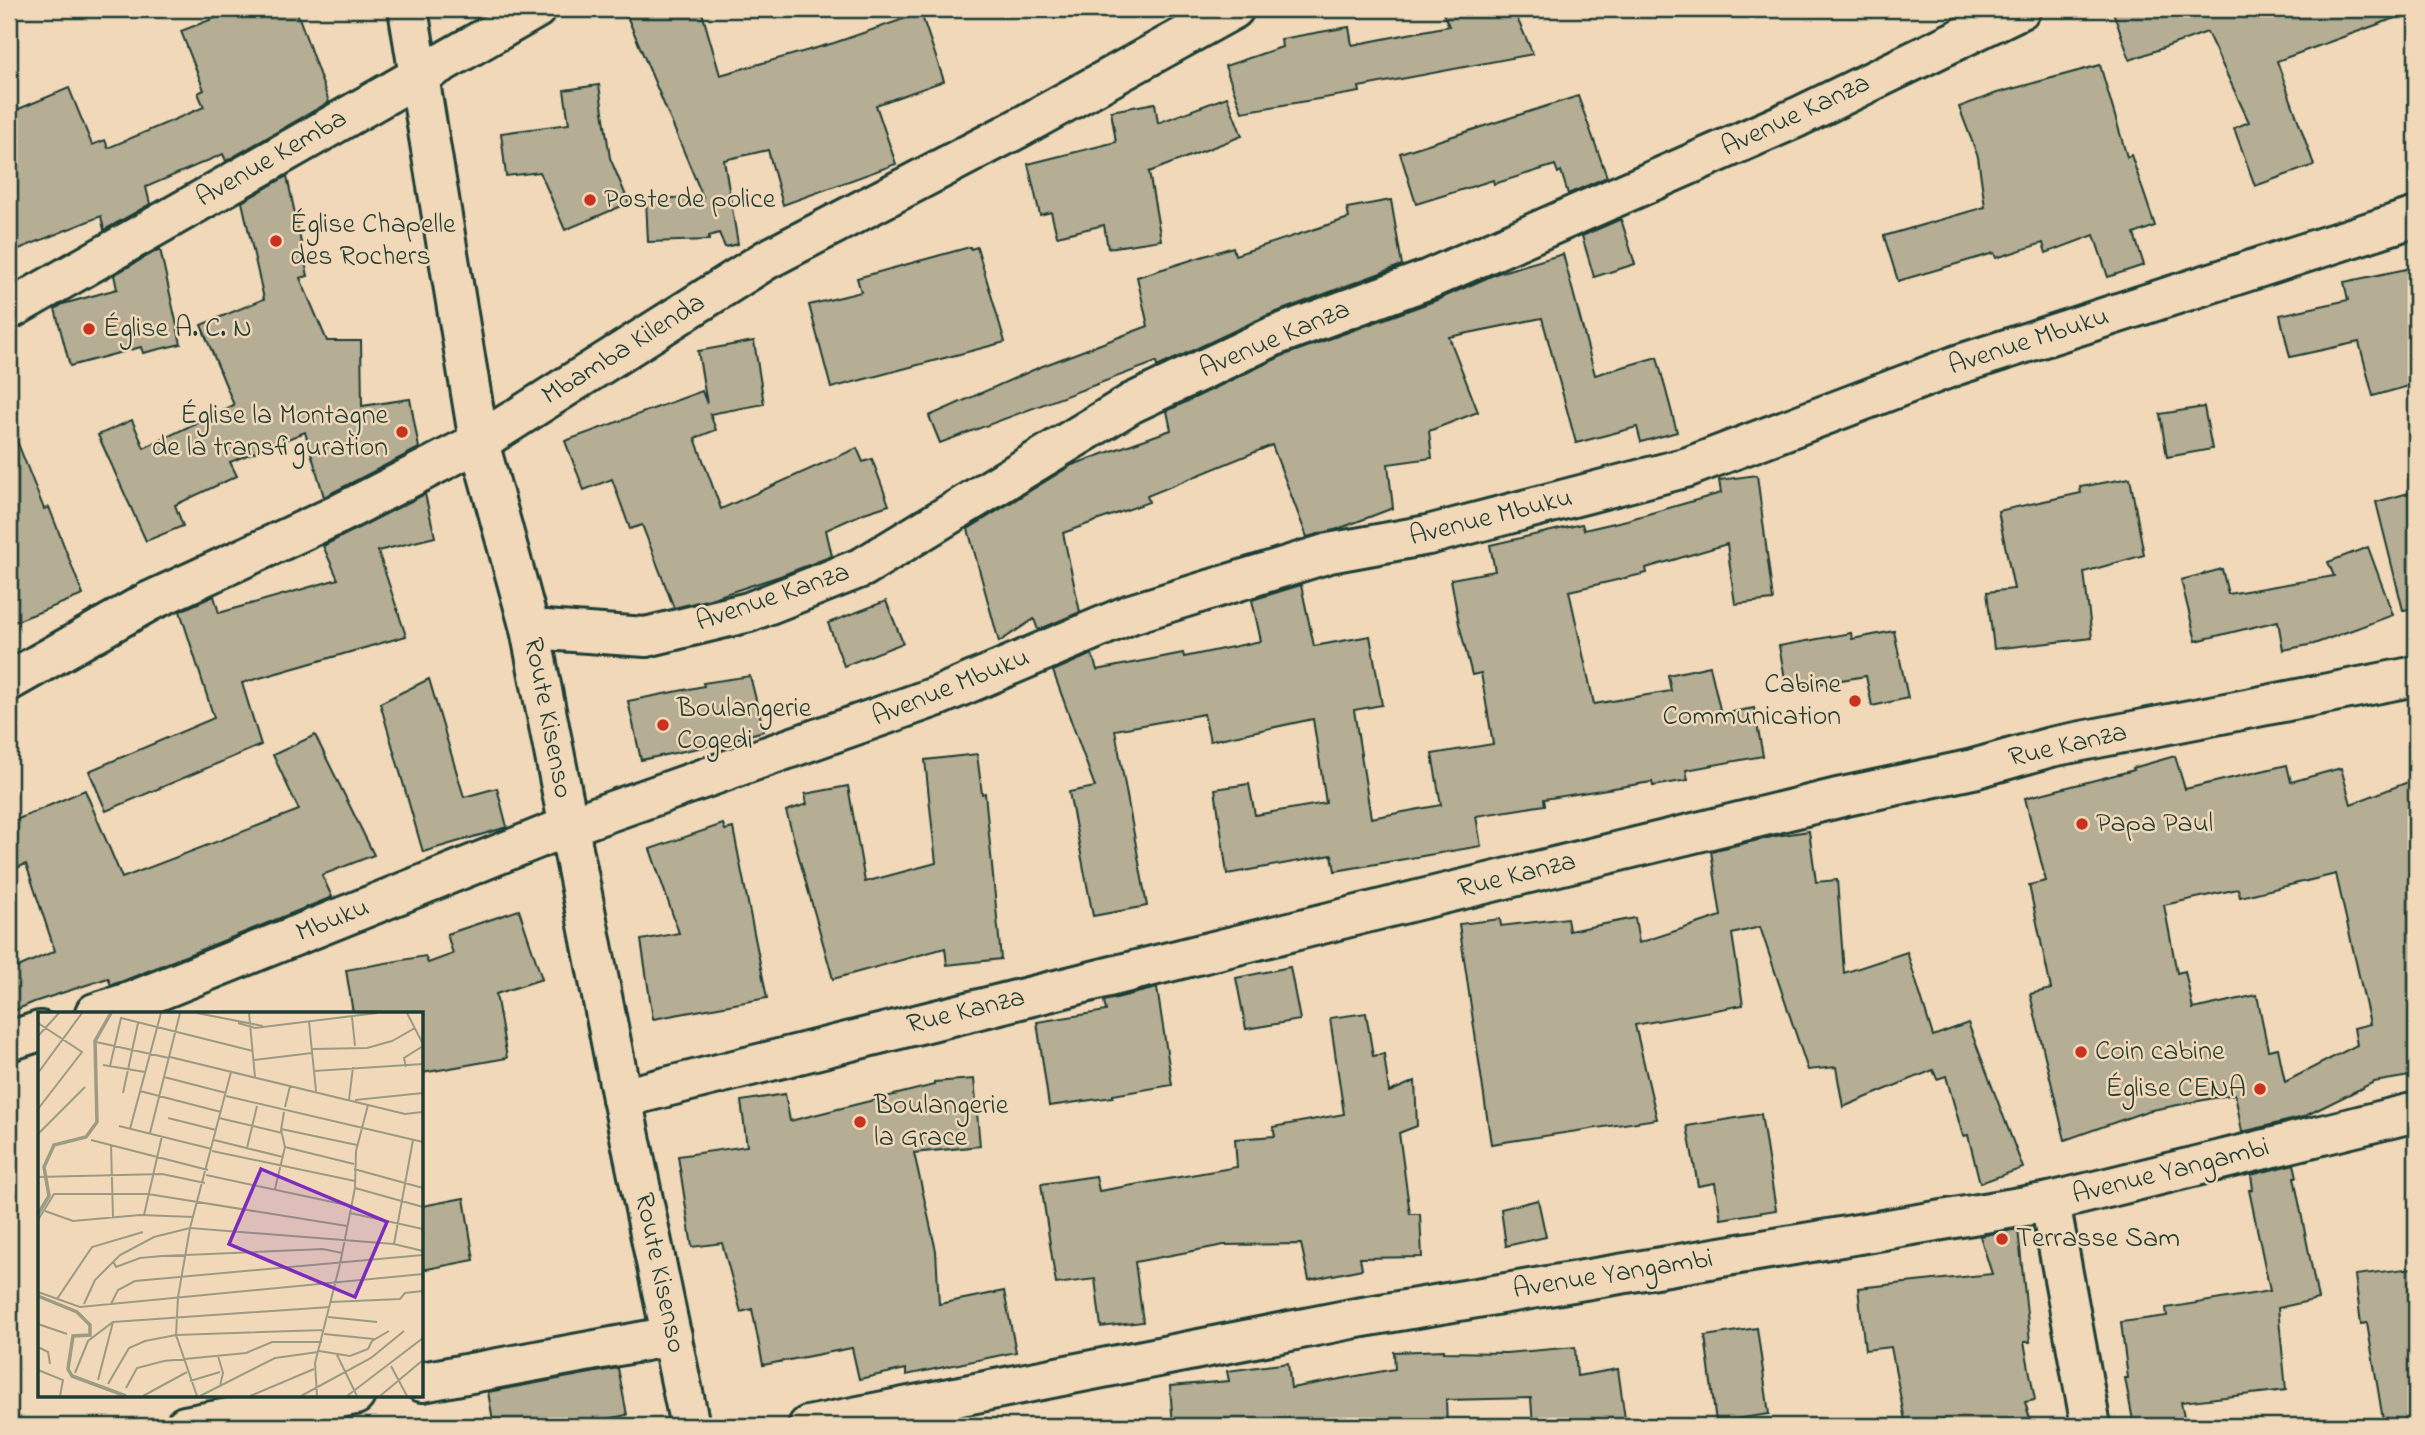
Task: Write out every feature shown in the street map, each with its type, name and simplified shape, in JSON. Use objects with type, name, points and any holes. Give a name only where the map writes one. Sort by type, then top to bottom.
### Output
[{"type":"street","name":"Route Kisenso","points":[[408,9],[479,442],[530,629],[622,1098],[690,1426]]},
{"type":"street","name":"Avenue Kemba","points":[[9,310],[536,9]]},
{"type":"street","name":"Mbamba Kilenda","points":[[9,681],[148,601],[339,514],[479,442],[766,260],[1017,129],[1234,9]]},
{"type":"street","name":"Avenue Kanza","points":[[530,629],[646,637],[749,612],[863,567],[1132,402],[1274,335],[1429,279],[1798,117],[2021,9]]},
{"type":"street","name":"Avenue Mbuku","points":[[569,827],[938,696],[1131,614],[1329,553],[1428,536],[1688,467],[1957,365],[2416,217]]},
{"type":"street","name":"Rue Kanza","points":[[622,1098],[1427,898],[1842,797],[1973,769],[2051,747],[2416,676]]},
{"type":"street","name":"Mbuku","points":[[98,1012],[130,1002],[569,827]]},
{"type":"street","points":[[9,1041],[38,1032]]},
{"type":"street","name":"Avenue Yangambi","points":[[808,1426],[1351,1319],[2050,1202],[2416,1112]]},
{"type":"street","points":[[2050,1202],[2091,1426]]},
{"type":"street","points":[[424,1382],[672,1336]]},
{"type":"street","points":[[185,1426],[350,1396]]},
{"type":"building","points":[[238,9],[296,9],[329,102],[226,161],[223,154],[146,187],[150,204],[104,230],[101,216],[9,253],[9,113],[69,88],[92,145],[105,140],[108,148],[204,107],[198,93],[204,90],[181,31]]},
{"type":"building","points":[[624,9],[701,9],[720,75],[834,43],[921,13],[944,81],[876,105],[896,164],[783,205],[768,150],[724,160],[738,244],[725,247],[719,233],[709,236],[709,240],[648,242],[646,199],[703,197]]},
{"type":"building","points":[[1441,9],[1513,9],[1533,54],[1359,87],[1360,92],[1242,112],[1225,66],[1282,47],[1281,39],[1349,27],[1352,45],[1449,26]]},
{"type":"building","points":[[2112,9],[2408,9],[2409,13],[2277,61],[2314,165],[2255,186],[2234,128],[2249,122],[2207,32],[2130,60]]},
{"type":"building","points":[[2100,65],[2127,157],[2131,155],[2155,226],[2134,234],[2144,265],[2108,277],[2094,235],[2046,253],[2043,243],[1996,258],[1994,253],[1898,281],[1884,236],[1985,207],[1978,157],[1959,107],[1997,93]]},
{"type":"building","points":[[599,85],[610,158],[629,203],[565,230],[540,172],[506,176],[501,133],[569,124],[564,90]]},
{"type":"building","points":[[1578,96],[1607,177],[1568,194],[1561,171],[1558,173],[1555,165],[1494,184],[1493,180],[1416,204],[1400,153]]},
{"type":"building","points":[[1227,97],[1242,136],[1149,172],[1161,240],[1108,248],[1104,225],[1057,236],[1051,212],[1040,215],[1028,164],[1116,142],[1111,111],[1155,103],[1158,123]]},
{"type":"building","points":[[287,176],[308,276],[300,278],[327,341],[361,341],[362,406],[410,399],[419,448],[324,497],[305,432],[230,462],[237,476],[175,505],[183,526],[146,541],[98,435],[132,420],[144,448],[234,405],[201,325],[264,299],[242,202]]},
{"type":"building","points":[[1391,200],[1402,265],[1266,316],[1157,367],[1156,362],[940,443],[929,416],[1040,367],[1148,326],[1137,277],[1233,247],[1235,255],[1349,218],[1347,208]]},
{"type":"building","points":[[1621,219],[1635,264],[1594,277],[1582,236]]},
{"type":"building","points":[[977,247],[1005,342],[831,388],[809,305],[861,292],[857,278]]},
{"type":"building","points":[[160,249],[181,344],[143,353],[141,347],[70,366],[55,309],[63,304],[117,289],[114,275]]},
{"type":"building","points":[[1563,254],[1595,375],[1657,357],[1677,432],[1641,442],[1637,427],[1576,443],[1542,318],[1449,337],[1478,412],[1429,431],[1432,458],[1388,464],[1393,508],[1338,529],[1307,537],[1272,445],[1147,496],[1149,502],[1063,533],[1080,612],[1038,630],[1034,619],[999,642],[968,529],[1072,465],[1171,430],[1167,411],[1282,356],[1437,300],[1498,273]]},
{"type":"building","points":[[2416,267],[2416,384],[2373,396],[2359,342],[2290,357],[2280,315],[2348,300],[2344,282]]},
{"type":"building","points":[[754,341],[764,404],[710,414],[716,430],[695,438],[721,509],[857,448],[863,462],[872,459],[889,505],[826,530],[832,556],[780,576],[674,608],[642,525],[630,529],[612,479],[584,490],[565,441],[702,391],[707,404],[698,351]]},
{"type":"building","points":[[2204,407],[2212,449],[2167,457],[2160,414]]},
{"type":"building","points":[[9,426],[44,509],[49,507],[83,595],[9,624]]},
{"type":"building","points":[[1757,475],[1773,600],[1735,604],[1727,544],[1646,568],[1647,573],[1569,591],[1594,704],[1671,691],[1668,675],[1710,666],[1721,714],[1754,708],[1763,756],[1686,770],[1688,780],[1653,786],[1652,782],[1544,799],[1545,805],[1476,816],[1481,846],[1335,871],[1332,855],[1227,874],[1215,789],[1249,784],[1255,815],[1326,803],[1313,719],[1210,741],[1204,714],[1115,730],[1147,906],[1093,916],[1069,792],[1095,787],[1053,671],[1092,654],[1097,670],[1183,653],[1184,657],[1261,641],[1252,600],[1301,585],[1314,646],[1370,636],[1382,705],[1354,710],[1371,818],[1441,805],[1432,754],[1493,744],[1481,673],[1472,675],[1451,579],[1495,571],[1490,545],[1582,524],[1584,530],[1627,520],[1721,493],[1719,480]]},
{"type":"building","points":[[2130,478],[2144,555],[2084,572],[2092,638],[1994,649],[1987,592],[2014,589],[1998,511],[2081,493],[2080,487]]},
{"type":"building","points":[[2416,491],[2416,608],[2403,610],[2376,502]]},
{"type":"building","points":[[425,494],[435,537],[378,551],[406,636],[242,683],[261,745],[106,811],[89,771],[214,718],[180,611],[214,596],[219,613],[338,579],[323,546]]},
{"type":"building","points":[[2368,547],[2393,615],[2314,644],[2283,650],[2278,621],[2196,641],[2181,580],[2222,569],[2228,594],[2334,576],[2328,562]]},
{"type":"building","points":[[886,601],[903,643],[844,666],[828,623]]},
{"type":"building","points":[[1894,631],[1908,698],[1872,706],[1866,676],[1787,689],[1779,646],[1851,633],[1852,639]]},
{"type":"building","points":[[750,676],[764,731],[641,760],[628,701],[704,686],[703,683]]},
{"type":"building","points":[[429,679],[464,797],[497,788],[507,827],[423,852],[380,703]]},
{"type":"building","points":[[315,735],[374,855],[322,875],[332,897],[123,981],[111,985],[108,978],[9,1013],[9,971],[55,951],[26,864],[9,871],[9,823],[85,790],[122,878],[299,810],[273,755]]},
{"type":"building","points":[[977,754],[982,794],[985,793],[1001,959],[947,965],[945,948],[833,979],[786,811],[807,804],[805,794],[848,786],[865,882],[936,863],[925,760]]},
{"type":"building","points":[[2175,756],[2185,789],[2287,765],[2291,782],[2341,768],[2351,804],[2416,779],[2416,1075],[2374,1082],[2303,1117],[2242,1132],[2235,1094],[2147,1111],[2065,1140],[2030,994],[2051,989],[2029,885],[2046,881],[2025,798],[2134,770],[2133,768]],"holes":[[[2336,874],[2370,1024],[2354,1028],[2357,1045],[2285,1082],[2278,1048],[2268,1050],[2257,995],[2193,1009],[2185,971],[2177,973],[2164,905],[2238,889],[2240,897]]]},
{"type":"building","points":[[723,824],[725,830],[733,828],[767,998],[653,1019],[641,940],[679,933],[650,849]]},
{"type":"building","points":[[1809,831],[1816,882],[1837,880],[1844,973],[1907,952],[1933,1036],[1968,1023],[2023,1168],[1980,1183],[1968,1135],[1963,1136],[1946,1076],[1937,1079],[1933,1070],[1843,1107],[1836,1067],[1808,1070],[1760,927],[1732,934],[1743,1005],[1635,1025],[1657,1119],[1491,1144],[1459,924],[1500,919],[1501,926],[1567,918],[1569,931],[1635,918],[1639,943],[1721,916],[1711,851]]},
{"type":"building","points":[[519,910],[542,979],[496,994],[507,1058],[424,1073],[424,1012],[353,1012],[346,970],[425,956],[428,963],[453,954],[447,934]]},
{"type":"building","points":[[1290,967],[1300,1020],[1246,1029],[1236,978]]},
{"type":"building","points":[[1157,988],[1172,1085],[1049,1106],[1037,1022],[1106,1011],[1104,1001]]},
{"type":"building","points":[[1366,1013],[1373,1056],[1384,1054],[1389,1092],[1415,1081],[1417,1126],[1399,1133],[1410,1214],[1420,1214],[1422,1257],[1360,1258],[1362,1269],[1309,1280],[1301,1244],[1224,1245],[1135,1262],[1143,1322],[1101,1327],[1095,1279],[1056,1284],[1041,1184],[1096,1176],[1099,1191],[1237,1167],[1235,1139],[1275,1136],[1273,1127],[1344,1114],[1330,1018]]},
{"type":"building","points":[[974,1079],[980,1146],[914,1153],[936,1251],[939,1304],[1004,1291],[1016,1352],[906,1375],[906,1369],[859,1379],[852,1348],[763,1365],[752,1309],[741,1312],[722,1243],[692,1247],[678,1156],[747,1146],[741,1101],[785,1094],[790,1121],[934,1085],[934,1082]]},
{"type":"building","points":[[1761,1114],[1776,1210],[1721,1219],[1715,1183],[1698,1186],[1687,1126]]},
{"type":"building","points":[[2294,1164],[2297,1177],[2294,1177],[2318,1299],[2278,1308],[2286,1390],[2181,1402],[2186,1426],[2134,1426],[2125,1378],[2128,1378],[2121,1322],[2167,1316],[2166,1308],[2270,1291],[2249,1190],[2253,1189],[2251,1175]]},
{"type":"building","points":[[464,1198],[474,1260],[424,1270],[424,1206]]},
{"type":"building","points":[[1538,1200],[1546,1237],[1506,1246],[1501,1209]]},
{"type":"building","points":[[2018,1229],[2030,1342],[2024,1342],[2035,1400],[2025,1402],[2032,1426],[1906,1426],[1891,1347],[1865,1350],[1858,1288],[1992,1274],[1980,1236]]},
{"type":"building","points":[[2413,1268],[2416,1297],[2416,1426],[2384,1426],[2367,1323],[2361,1324],[2355,1275]]},
{"type":"building","points":[[1757,1328],[1769,1414],[1716,1422],[1705,1336]]},
{"type":"building","points":[[1575,1347],[1577,1376],[1618,1369],[1626,1426],[1533,1426],[1531,1398],[1446,1400],[1447,1426],[1173,1426],[1170,1386],[1229,1381],[1227,1371],[1288,1363],[1291,1388],[1395,1369],[1394,1352],[1444,1350],[1506,1353]]},
{"type":"building","points":[[618,1368],[627,1415],[572,1426],[494,1426],[488,1392]]},
{"type":"place","name":"Poste de police","points":[[590,200]]},
{"type":"place","name":"Église Chapelle des Rochers","points":[[276,241]]},
{"type":"place","name":"Église A. C. N","points":[[89,329]]},
{"type":"place","name":"Église la Montagne de la transfiguration","points":[[402,432]]},
{"type":"place","name":"Cabine Communication","points":[[1855,701]]},
{"type":"place","name":"Boulangerie Cogedi","points":[[663,725]]},
{"type":"place","name":"Papa Paul","points":[[2082,824]]},
{"type":"place","name":"Coin cabine","points":[[2081,1052]]},
{"type":"place","name":"Église CENA","points":[[2260,1089]]},
{"type":"place","name":"Boulangerie la Grace","points":[[860,1122]]},
{"type":"place","name":"Terrasse Sam","points":[[2002,1239]]}]
